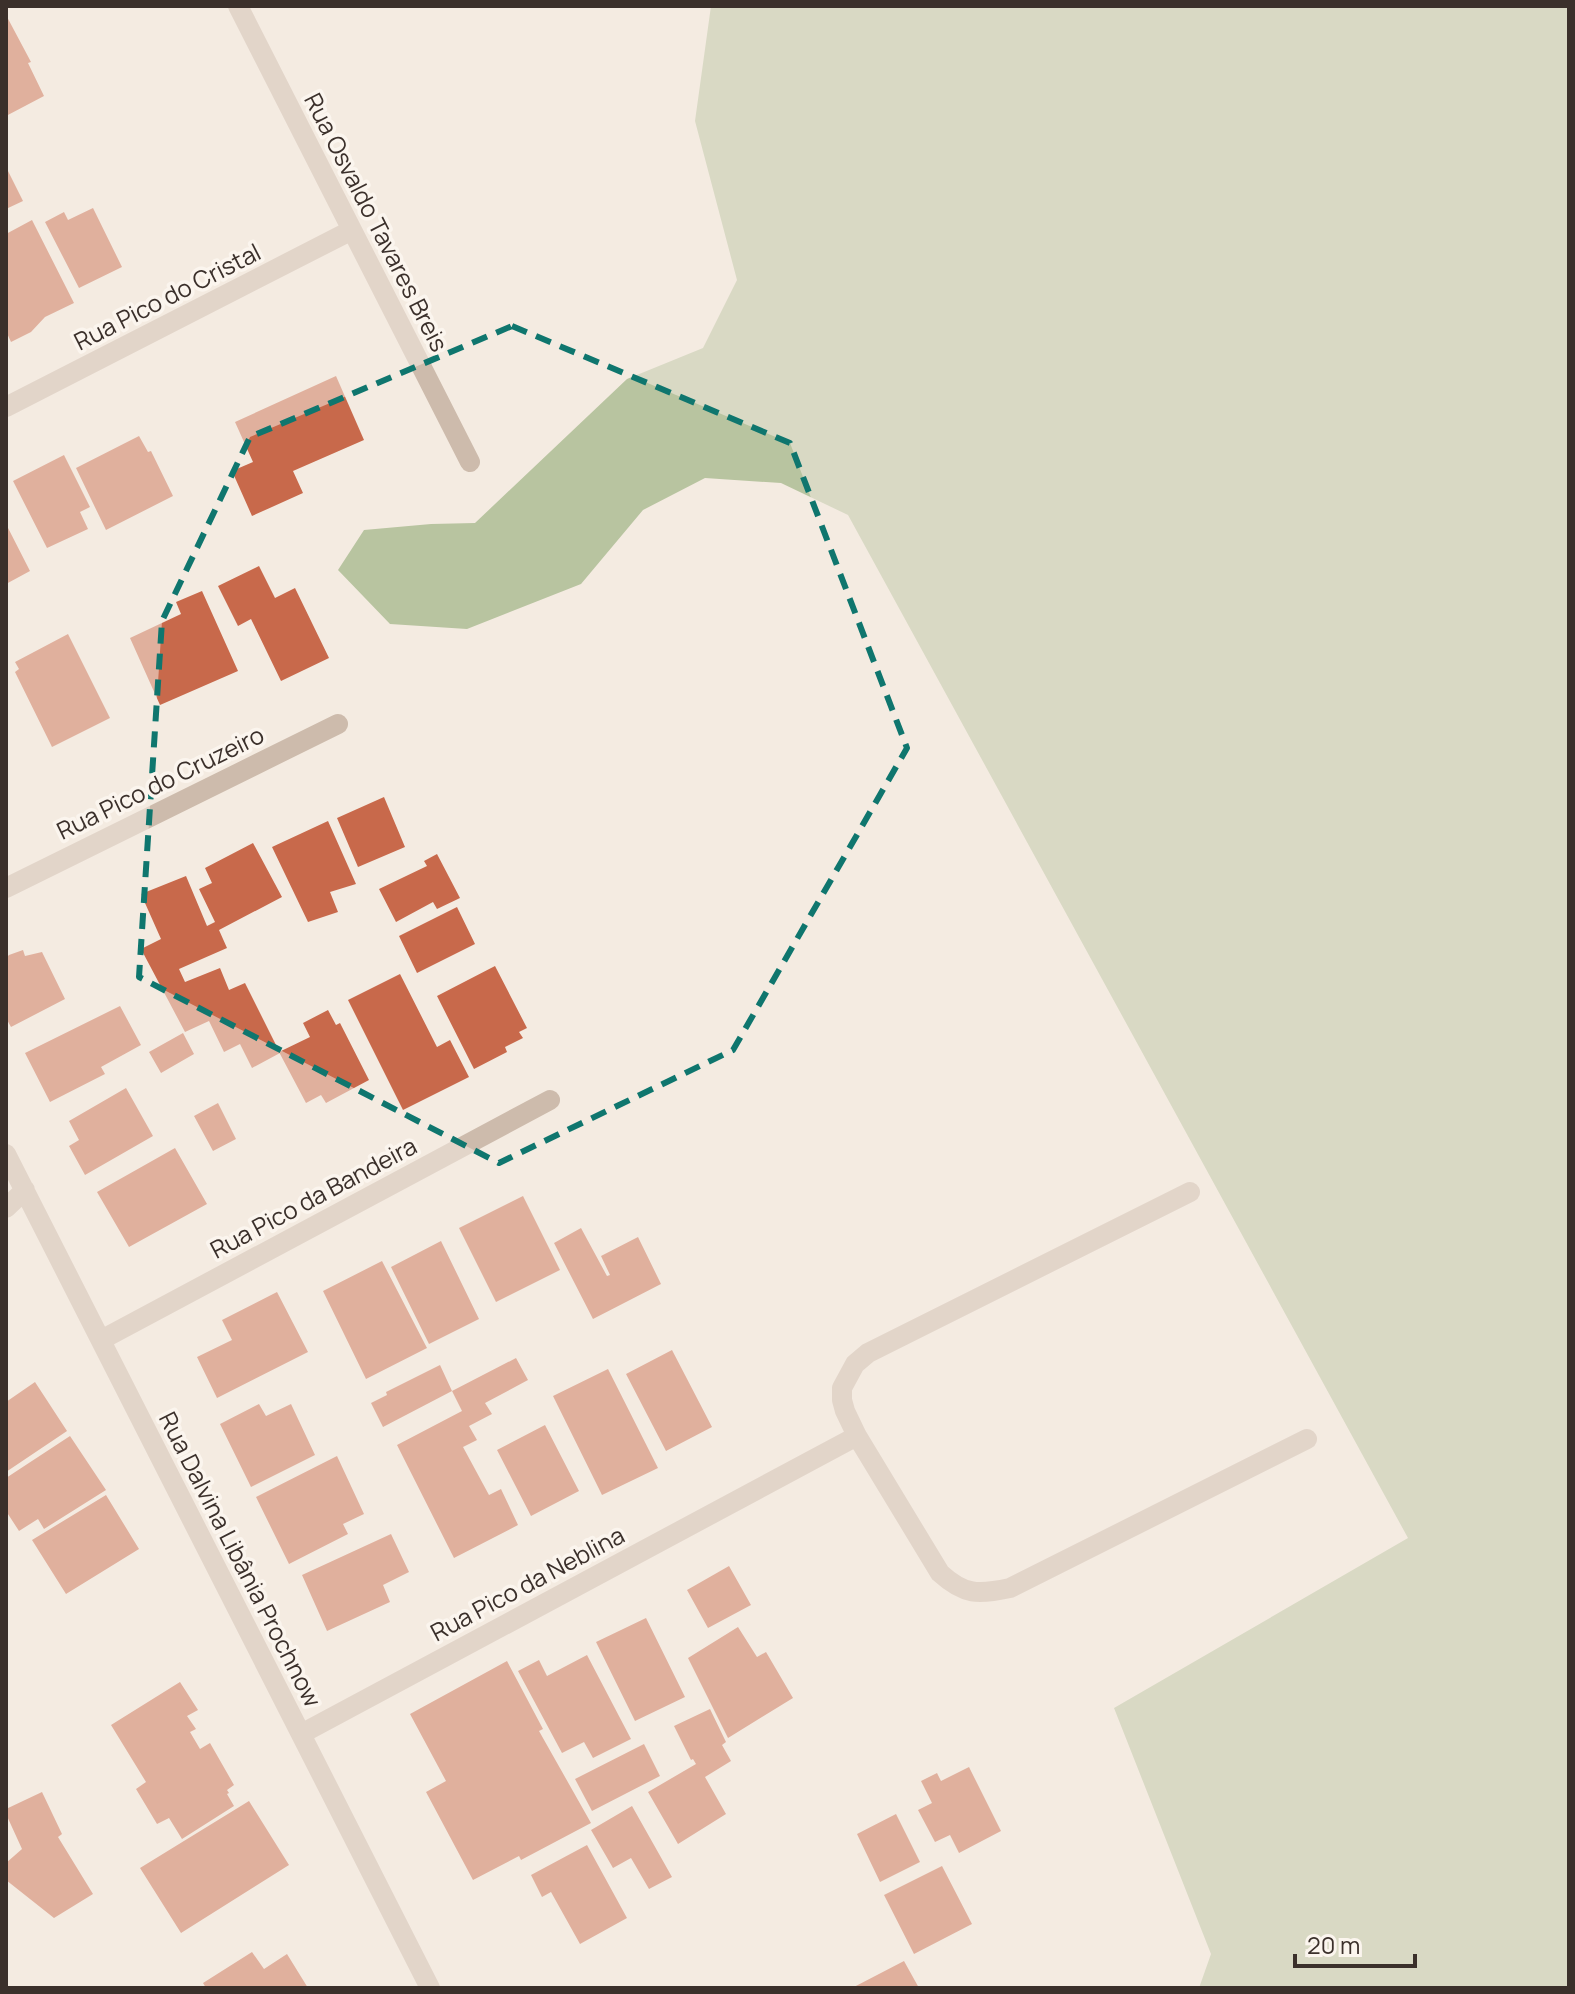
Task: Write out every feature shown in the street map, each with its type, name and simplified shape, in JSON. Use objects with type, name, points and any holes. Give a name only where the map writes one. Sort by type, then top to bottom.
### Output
[{"type":"street","name":"Rua Osvaldo Tavares Breis","points":[[238,6],[470,462]]},
{"type":"street","name":"Rua Pico do Cristal","points":[[6,407],[352,230]]},
{"type":"street","name":"Rua Pico do Cruzeiro","points":[[6,888],[338,724]]},
{"type":"street","name":"Rua Pico da Bandeira","points":[[101,1340],[550,1100]]},
{"type":"street","name":"Rua Dalvina Libânia Prochnow","points":[[6,1154],[430,1988]]},
{"type":"street","points":[[6,1208],[25,1190]]},
{"type":"street","points":[[1190,1192],[868,1353],[855,1364],[842,1388],[845,1411],[940,1573],[954,1585],[970,1592],[1010,1588],[1307,1439]]},
{"type":"street","name":"Rua Pico da Neblina","points":[[301,1734],[857,1436]]},
{"type":"highlighted area","points":[[512,326],[790,443],[907,748],[733,1050],[499,1163],[139,977],[162,621],[250,437]]},
{"type":"green space","points":[[711,6],[1569,6],[1569,1988],[1199,1988],[1211,1954],[1114,1708],[1408,1538],[848,515],[781,483],[705,478],[643,510],[581,584],[467,629],[390,624],[338,570],[364,530],[475,523],[627,379],[703,348],[737,280],[695,121]]},
{"type":"building","points":[[6,15],[31,62],[28,63],[44,96],[6,116]]},
{"type":"building","points":[[6,167],[23,201],[6,209]]},
{"type":"building","points":[[93,208],[122,267],[79,288],[45,222],[64,212],[68,220]]},
{"type":"building","points":[[32,220],[74,303],[45,317],[31,332],[11,342],[6,331],[6,234]]},
{"type":"building","points":[[336,376],[364,440],[293,471],[303,493],[252,516],[232,471],[253,462],[235,422]]},
{"type":"building","points":[[139,436],[148,452],[151,451],[173,496],[106,530],[76,468]]},
{"type":"building","points":[[64,455],[90,507],[80,512],[88,529],[47,548],[13,481]]},
{"type":"building","points":[[6,524],[30,571],[6,584]]},
{"type":"building","points":[[259,566],[275,598],[295,588],[329,658],[281,681],[251,619],[238,626],[218,586]]},
{"type":"building","points":[[202,591],[238,671],[160,705],[130,638],[181,614],[176,602]]},
{"type":"building","points":[[68,634],[110,718],[52,747],[15,672],[19,669],[15,662]]},
{"type":"building","points":[[384,797],[405,847],[358,867],[337,818]]},
{"type":"building","points":[[328,821],[356,884],[330,892],[338,912],[308,922],[272,847]]},
{"type":"building","points":[[253,843],[282,897],[219,930],[227,948],[179,969],[185,982],[220,968],[229,990],[245,983],[280,1053],[252,1068],[240,1044],[224,1052],[209,1021],[185,1032],[141,949],[161,939],[141,894],[186,876],[207,926],[215,922],[199,889],[212,883],[205,868]]},
{"type":"building","points":[[437,854],[460,898],[437,909],[433,902],[396,922],[379,889],[427,866],[424,861]]},
{"type":"building","points":[[457,907],[475,944],[417,973],[399,936]]},
{"type":"building","points":[[23,950],[25,956],[42,952],[65,999],[11,1027],[6,1018],[6,958]]},
{"type":"building","points":[[495,966],[527,1028],[519,1032],[523,1038],[505,1047],[507,1052],[474,1069],[437,996]]},
{"type":"building","points":[[400,974],[437,1047],[450,1040],[469,1077],[403,1110],[348,1000]]},
{"type":"building","points":[[120,1006],[141,1045],[101,1067],[105,1074],[50,1102],[25,1053]]},
{"type":"building","points":[[328,1010],[336,1025],[340,1023],[369,1080],[326,1103],[321,1095],[306,1103],[279,1052],[310,1037],[303,1023]]},
{"type":"building","points":[[183,1033],[194,1054],[161,1073],[149,1052]]},
{"type":"building","points":[[126,1088],[153,1136],[85,1175],[69,1146],[79,1140],[69,1121]]},
{"type":"building","points":[[218,1103],[236,1139],[213,1151],[194,1116]]},
{"type":"building","points":[[175,1148],[207,1204],[129,1247],[97,1192]]},
{"type":"building","points":[[523,1196],[560,1270],[496,1302],[459,1228]]},
{"type":"building","points":[[581,1228],[607,1276],[610,1275],[601,1256],[638,1237],[661,1284],[593,1319],[554,1243]]},
{"type":"building","points":[[441,1241],[479,1319],[429,1344],[391,1267]]},
{"type":"building","points":[[382,1261],[427,1348],[366,1379],[323,1291]]},
{"type":"building","points":[[277,1292],[308,1352],[217,1398],[197,1357],[232,1340],[222,1320]]},
{"type":"building","points":[[672,1350],[712,1427],[666,1451],[626,1374]]},
{"type":"building","points":[[516,1358],[528,1380],[485,1403],[492,1414],[469,1426],[477,1440],[463,1447],[489,1495],[501,1489],[518,1525],[454,1558],[397,1445],[462,1411],[452,1391]]},
{"type":"building","points":[[440,1365],[452,1391],[383,1427],[371,1403]]},
{"type":"building","points":[[608,1369],[658,1468],[602,1495],[553,1396]]},
{"type":"building","points":[[35,1382],[67,1431],[6,1472],[6,1402]]},
{"type":"building","points":[[259,1404],[266,1416],[291,1404],[315,1455],[251,1487],[220,1424]]},
{"type":"building","points":[[545,1425],[579,1491],[531,1516],[497,1450]]},
{"type":"building","points":[[70,1436],[106,1490],[44,1529],[38,1519],[19,1531],[6,1511],[6,1478]]},
{"type":"building","points":[[337,1456],[364,1514],[343,1524],[348,1534],[289,1564],[256,1497]]},
{"type":"building","points":[[106,1495],[139,1549],[66,1594],[32,1540]]},
{"type":"building","points":[[391,1534],[409,1572],[383,1585],[390,1602],[327,1631],[302,1575]]},
{"type":"building","points":[[729,1566],[751,1605],[708,1628],[687,1590]]},
{"type":"building","points":[[646,1618],[685,1697],[635,1721],[596,1642]]},
{"type":"building","points":[[738,1627],[757,1657],[766,1652],[793,1698],[728,1738],[688,1658]]},
{"type":"building","points":[[587,1655],[631,1739],[593,1758],[584,1742],[562,1753],[518,1671],[539,1660],[547,1676]]},
{"type":"building","points":[[507,1661],[543,1729],[539,1731],[591,1823],[521,1860],[519,1856],[473,1880],[426,1792],[446,1781],[410,1714]]},
{"type":"building","points":[[180,1682],[198,1710],[187,1716],[196,1729],[190,1732],[200,1749],[210,1743],[234,1785],[227,1790],[227,1794],[234,1806],[182,1839],[169,1818],[157,1824],[136,1789],[146,1782],[111,1725]]},
{"type":"building","points":[[710,1709],[726,1742],[722,1745],[731,1761],[705,1777],[726,1814],[678,1844],[648,1792],[696,1764],[674,1726]]},
{"type":"building","points":[[644,1744],[660,1776],[592,1811],[575,1779]]},
{"type":"building","points":[[969,1767],[1001,1831],[959,1853],[950,1835],[935,1842],[918,1810],[932,1803],[921,1781],[937,1773],[941,1781]]},
{"type":"building","points":[[42,1792],[62,1834],[58,1837],[93,1894],[54,1918],[6,1880],[6,1863],[22,1849],[6,1809]]},
{"type":"building","points":[[249,1801],[289,1865],[181,1933],[140,1868]]},
{"type":"building","points":[[632,1806],[672,1877],[649,1889],[631,1858],[613,1868],[591,1830]]},
{"type":"building","points":[[896,1814],[920,1862],[880,1882],[857,1834]]},
{"type":"building","points":[[587,1845],[627,1918],[580,1944],[551,1892],[542,1897],[531,1875]]},
{"type":"building","points":[[942,1866],[972,1924],[914,1954],[884,1895]]},
{"type":"building","points":[[252,1952],[264,1969],[287,1954],[308,1988],[206,1988],[203,1983]]},
{"type":"building","points":[[904,1961],[919,1988],[852,1988]]}]
